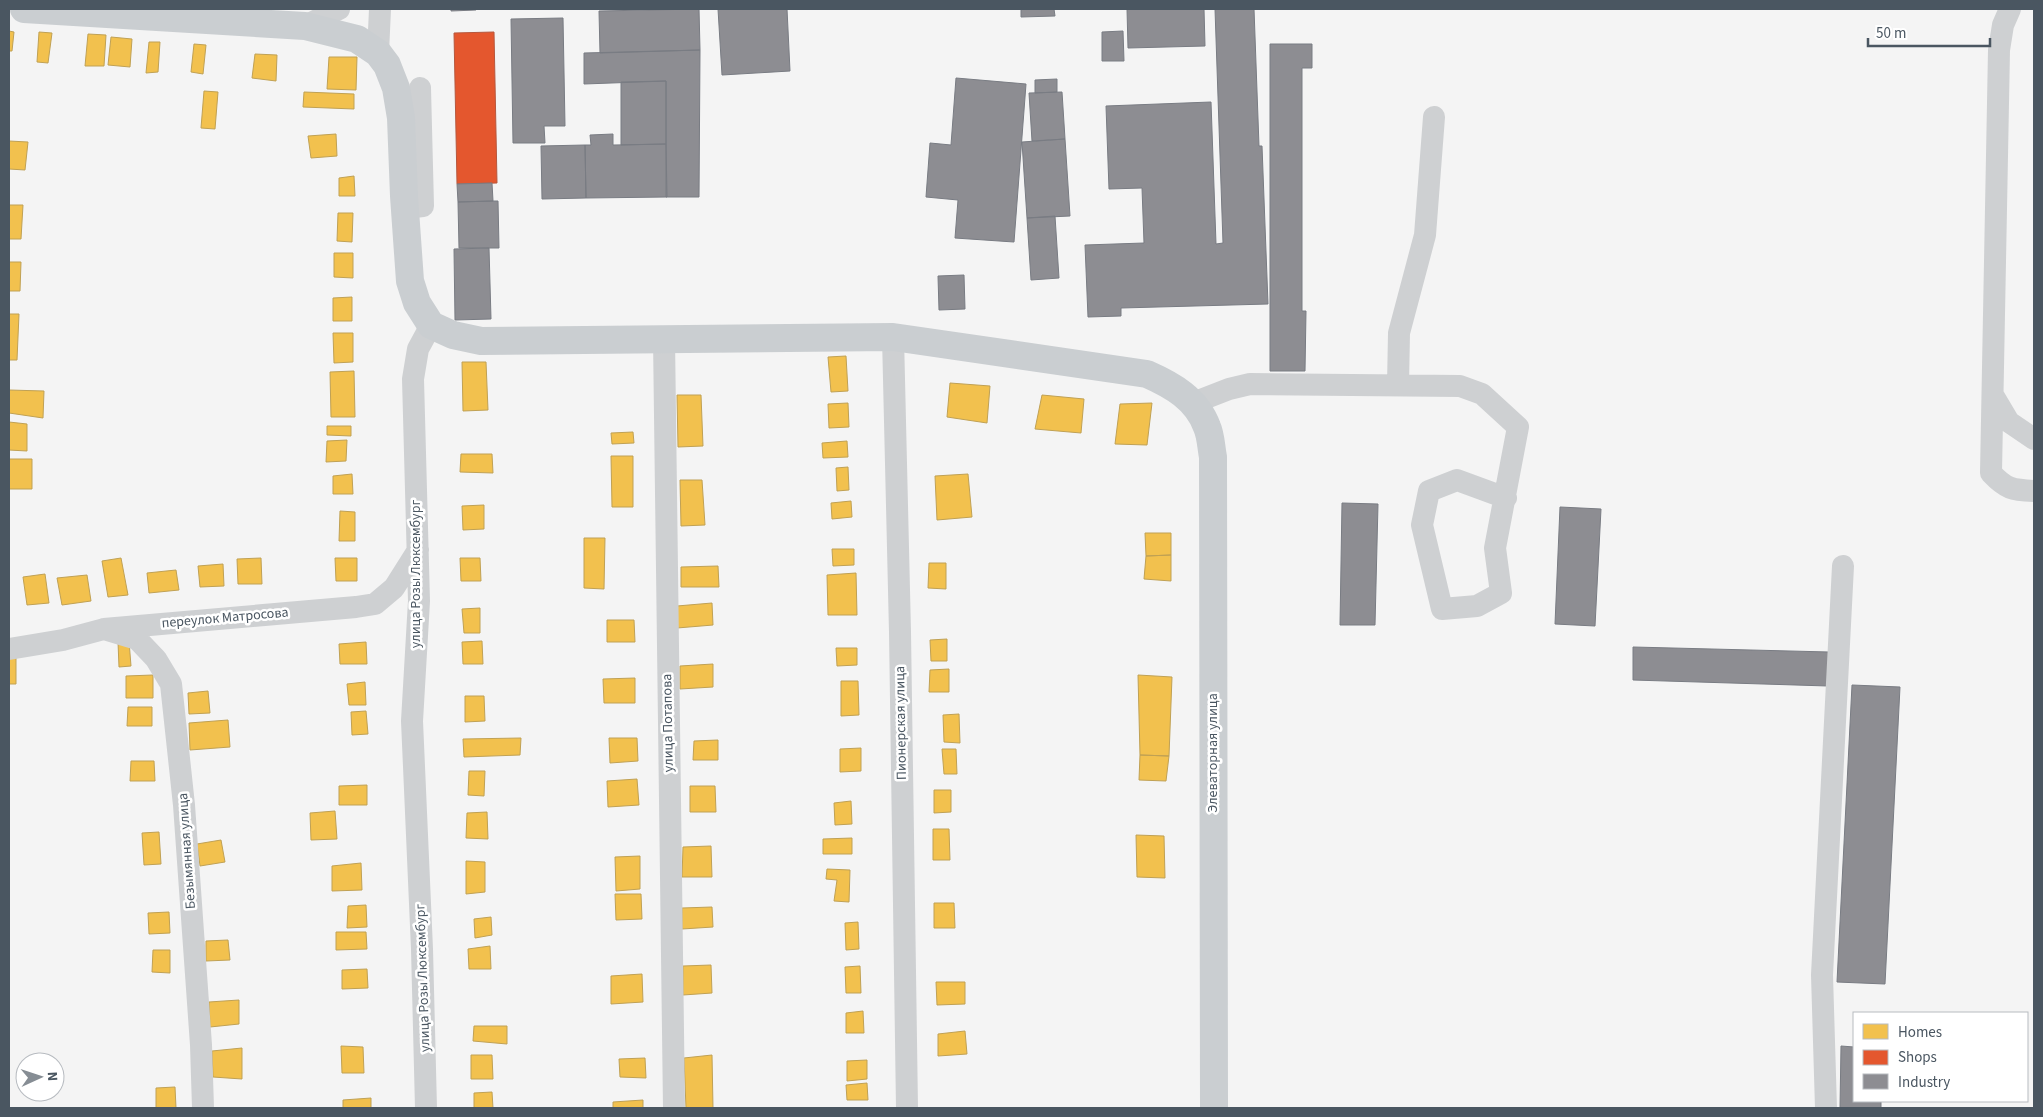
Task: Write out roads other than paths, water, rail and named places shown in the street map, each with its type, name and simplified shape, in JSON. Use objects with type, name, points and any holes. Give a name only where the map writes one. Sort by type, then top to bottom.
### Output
[{"type":"main road","points":[[24,9],[305,26],[357,39],[378,53],[388,65],[396,88],[401,118],[410,281],[417,303],[431,325]]},
{"type":"main road","name":"Элеваторная улица","points":[[431,325],[453,335],[481,341],[893,337],[1148,374],[1170,384],[1193,403],[1207,426],[1213,457],[1214,1108]]},
{"type":"street","points":[[305,26],[339,9]]},
{"type":"street","points":[[378,53],[380,9]]},
{"type":"street","points":[[2010,9],[2003,25],[1999,50],[1991,473],[2003,486],[2015,490],[2034,491]]},
{"type":"street","points":[[405,208],[424,206],[420,88]]},
{"type":"street","points":[[1398,385],[1399,333],[1425,235],[1434,118]]},
{"type":"street","name":"улица Розы Люксембург","points":[[426,1108],[422,949],[412,721],[419,601],[413,379],[418,349],[431,325]]},
{"type":"street","name":"Пионерская улица","points":[[893,337],[900,632],[907,1108]]},
{"type":"street","name":"улица Потапова","points":[[664,338],[674,1108]]},
{"type":"street","points":[[1193,403],[1228,388],[1250,384],[1460,386],[1482,394],[1518,427],[1506,498],[1495,548],[1501,593],[1477,606],[1442,609],[1422,525],[1429,491],[1457,480],[1506,498]]},
{"type":"street","points":[[1992,394],[2009,422],[2034,439]]},
{"type":"street","name":"переулок Матросова","points":[[9,649],[34,646],[104,629],[375,604],[394,588],[418,550]]},
{"type":"street","points":[[1826,1108],[1822,975],[1842,566]]},
{"type":"street","name":"Безымянная улица","points":[[104,629],[137,640],[156,660],[171,684],[184,805],[201,1045],[203,1108]]}]
